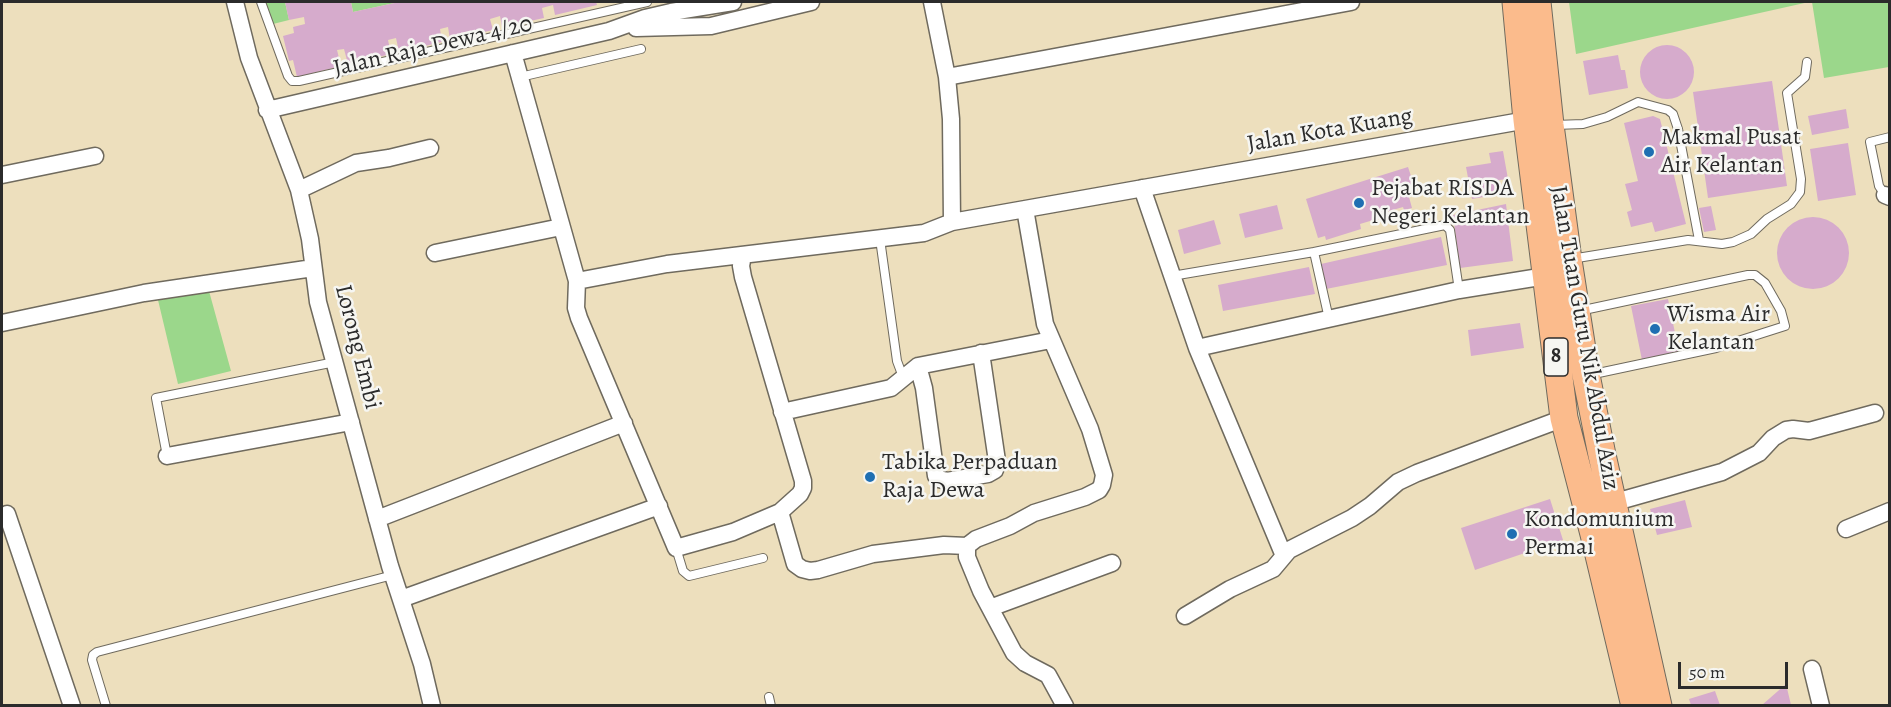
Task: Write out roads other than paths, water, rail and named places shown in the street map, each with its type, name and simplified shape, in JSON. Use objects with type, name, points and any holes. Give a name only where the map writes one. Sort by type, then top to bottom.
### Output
[{"type":"main road","name":"Jalan Tuan Guru Nik Abdul Aziz","points":[[1516,2],[1568,260],[1586,375],[1612,503],[1658,705]]},
{"type":"main road","name":"Jalan Tuan Guru Nik Abdul Aziz","points":[[1537,2],[1539,122],[1546,276],[1564,418],[1635,705]]},
{"type":"main road","points":[[1564,418],[1575,415],[1581,408],[1586,375]]},
{"type":"street","name":"Lorong Embi","points":[[235,2],[249,58],[299,190],[310,239],[318,302],[377,519],[422,664],[432,705]]},
{"type":"street","name":"Jalan Raja Dewa 4/20","points":[[267,110],[609,31],[670,12],[728,2]]},
{"type":"street","name":"Jalan Raja Dewa 4/20","points":[[609,31],[653,27],[703,27],[812,2]]},
{"type":"street","points":[[932,2],[951,119],[952,222]]},
{"type":"street","points":[[946,77],[1351,2]]},
{"type":"street","points":[[513,53],[577,281],[576,308],[579,318],[676,548],[733,532],[780,513],[800,494],[803,488],[803,481],[743,277],[743,255]]},
{"type":"street","name":"Jalan Kota Kuang","points":[[577,281],[667,264],[924,233],[952,222],[1539,122]]},
{"type":"street","points":[[299,190],[356,163],[430,148]]},
{"type":"street","points":[[2,175],[96,156]]},
{"type":"street","points":[[1142,188],[1197,348],[1284,556]]},
{"type":"street","points":[[780,513],[795,564],[810,571],[873,554],[944,545],[967,546],[976,539],[1010,526],[1034,513],[1085,497],[1099,490],[1104,475],[1090,429],[1050,340],[1041,307],[1025,209]]},
{"type":"street","points":[[435,253],[561,227]]},
{"type":"street","points":[[2,323],[144,293],[312,268]]},
{"type":"street","points":[[1197,348],[1459,290],[1546,276]]},
{"type":"street","points":[[782,412],[883,390],[898,384],[903,377],[918,366],[1050,340]]},
{"type":"street","points":[[918,366],[924,388],[936,476],[947,481],[988,474],[995,470],[997,461],[981,353]]},
{"type":"street","points":[[1612,503],[1722,472],[1759,453],[1773,438],[1786,430],[1809,431],[1875,413]]},
{"type":"street","points":[[1185,616],[1230,589],[1273,569],[1296,545],[1352,518],[1398,482],[1416,472],[1564,418]]},
{"type":"street","points":[[168,456],[351,422]]},
{"type":"street","points":[[377,519],[624,423]]},
{"type":"street","points":[[401,599],[659,507]]},
{"type":"street","points":[[1845,529],[1890,511]]},
{"type":"street","points":[[7,514],[72,705]]},
{"type":"street","points":[[967,546],[967,557],[1014,653],[1025,663],[1048,675],[1065,705]]},
{"type":"street","points":[[990,608],[1112,563]]},
{"type":"street","points":[[1812,669],[1821,705]]},
{"type":"lane","points":[[261,2],[288,76],[292,81],[299,81],[647,2]]},
{"type":"lane","points":[[728,2],[741,18]]},
{"type":"lane","points":[[724,22],[728,2]]},
{"type":"lane","points":[[520,77],[641,49]]},
{"type":"lane","points":[[1568,260],[1688,240],[1722,244],[1751,234],[1767,219],[1796,199],[1800,192],[1801,179],[1787,93],[1804,77],[1807,62]]},
{"type":"lane","points":[[1539,122],[1583,124],[1611,116],[1638,102],[1668,110],[1673,114],[1678,129],[1700,240]]},
{"type":"lane","points":[[1887,196],[1879,186],[1870,142],[1890,137]]},
{"type":"lane","points":[[1172,276],[1314,252],[1445,225],[1450,230],[1459,290]]},
{"type":"lane","points":[[880,239],[897,361],[903,377]]},
{"type":"lane","points":[[1314,252],[1329,319]]},
{"type":"lane","points":[[1576,312],[1755,275],[1765,283],[1781,312],[1785,326],[1716,348],[1586,375]]},
{"type":"lane","points":[[168,456],[156,398],[335,362]]},
{"type":"lane","points":[[676,548],[683,571],[689,576],[763,558]]},
{"type":"lane","points":[[106,705],[92,660],[93,655],[97,652],[393,575]]},
{"type":"place","name":"Makmal Pusat Air Kelantan","points":[[1649,152]]},
{"type":"place","name":"Pejabat RISDA Negeri Kelantan","points":[[1359,203]]},
{"type":"place","name":"Wisma Air Kelantan","points":[[1655,329]]},
{"type":"place","name":"Tabika Perpaduan Raja Dewa","points":[[870,477]]},
{"type":"place","name":"Kondomunium Permai","points":[[1512,534]]}]
